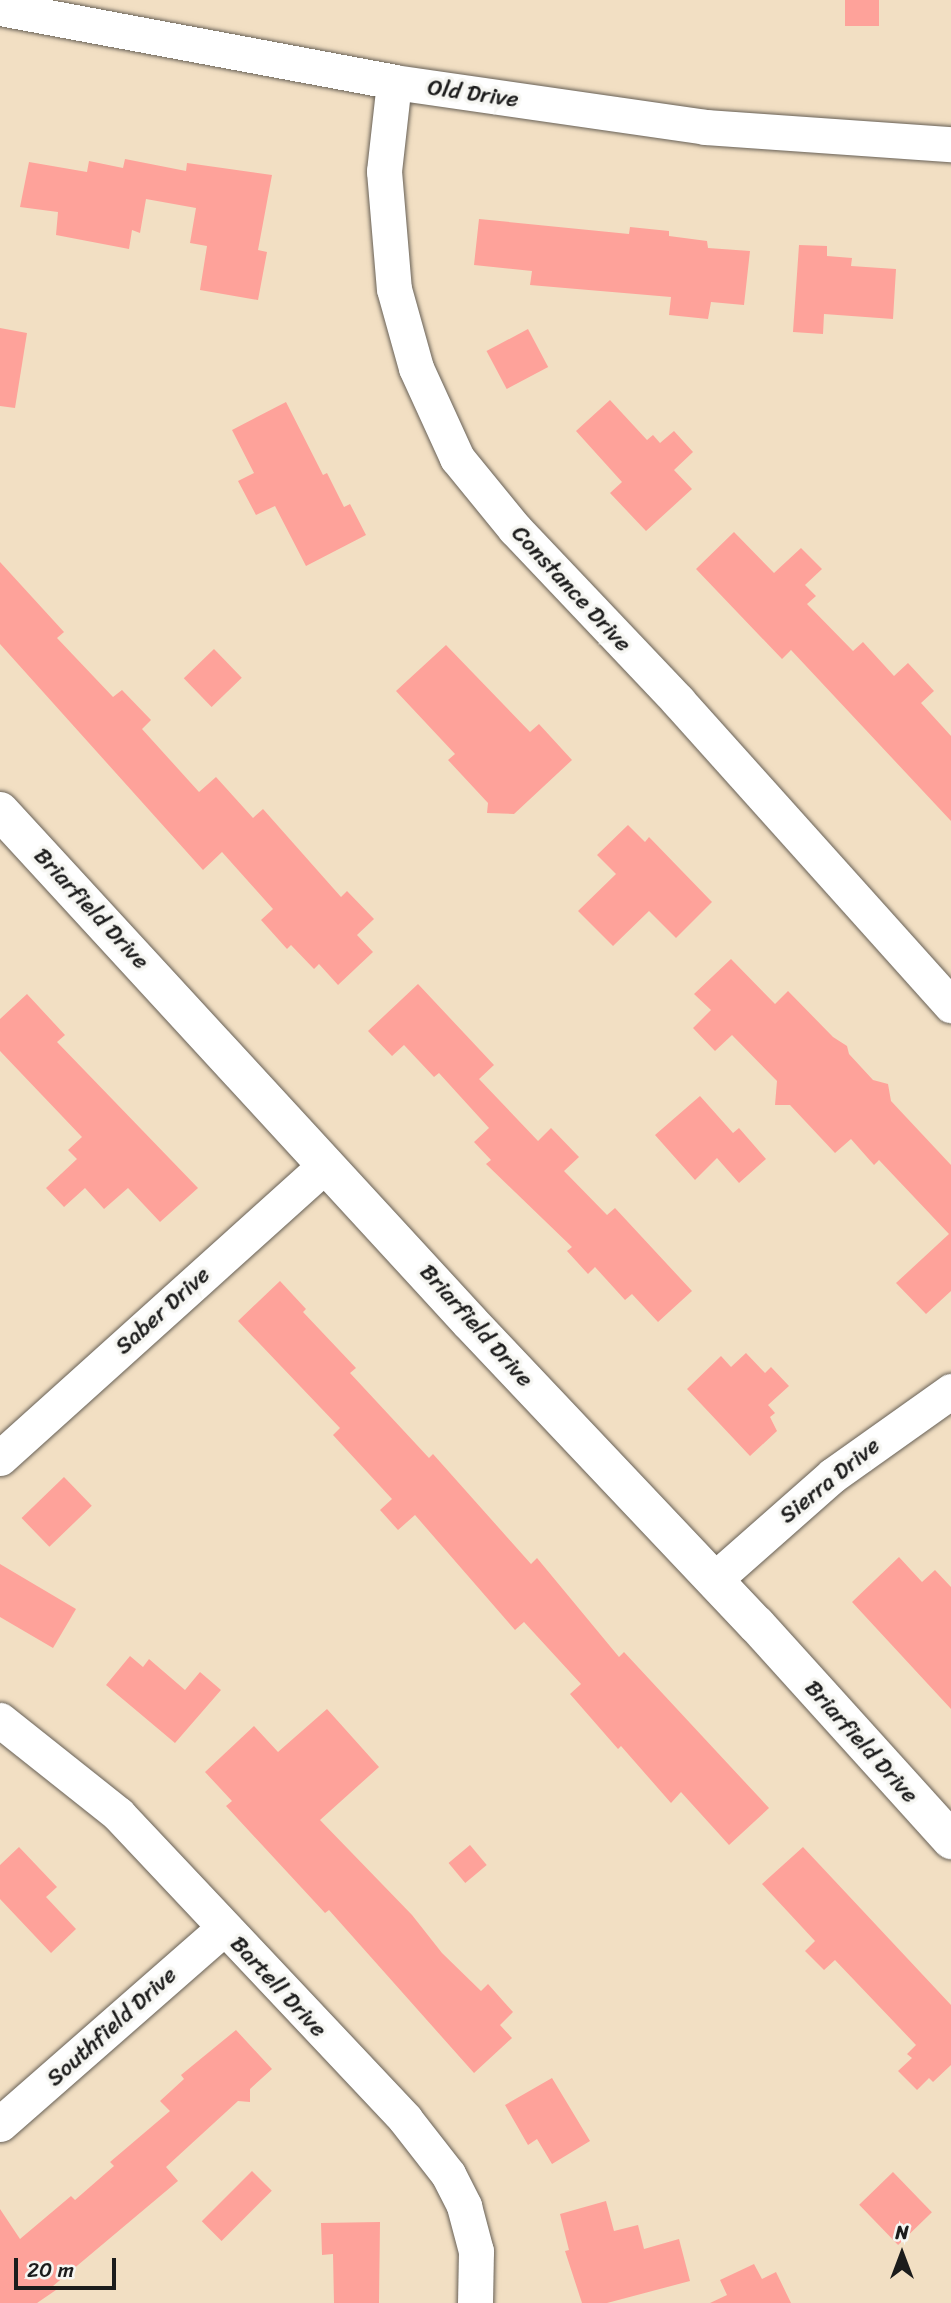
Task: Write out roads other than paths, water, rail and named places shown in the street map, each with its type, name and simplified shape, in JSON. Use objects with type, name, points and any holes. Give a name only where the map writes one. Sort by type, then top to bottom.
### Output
[{"type":"street","name":"Old Drive","points":[[0,8],[394,82],[705,127],[951,144]]},
{"type":"street","name":"Constance Drive","points":[[394,82],[384,171],[394,289],[416,368],[457,458],[515,529],[678,701],[951,1005]]},
{"type":"street","name":"Briarfield Drive","points":[[0,811],[715,1579],[951,1840]]},
{"type":"street","name":"Saber Drive","points":[[0,1458],[326,1164]]},
{"type":"street","name":"Sierra Drive","points":[[715,1579],[833,1475],[951,1391]]},
{"type":"street","name":"Bartell Drive","points":[[0,1720],[97,1795],[405,2119],[448,2174],[464,2206],[476,2251],[475,2303]]},
{"type":"street","name":"Southfield Drive","points":[[0,2124],[223,1929]]}]
